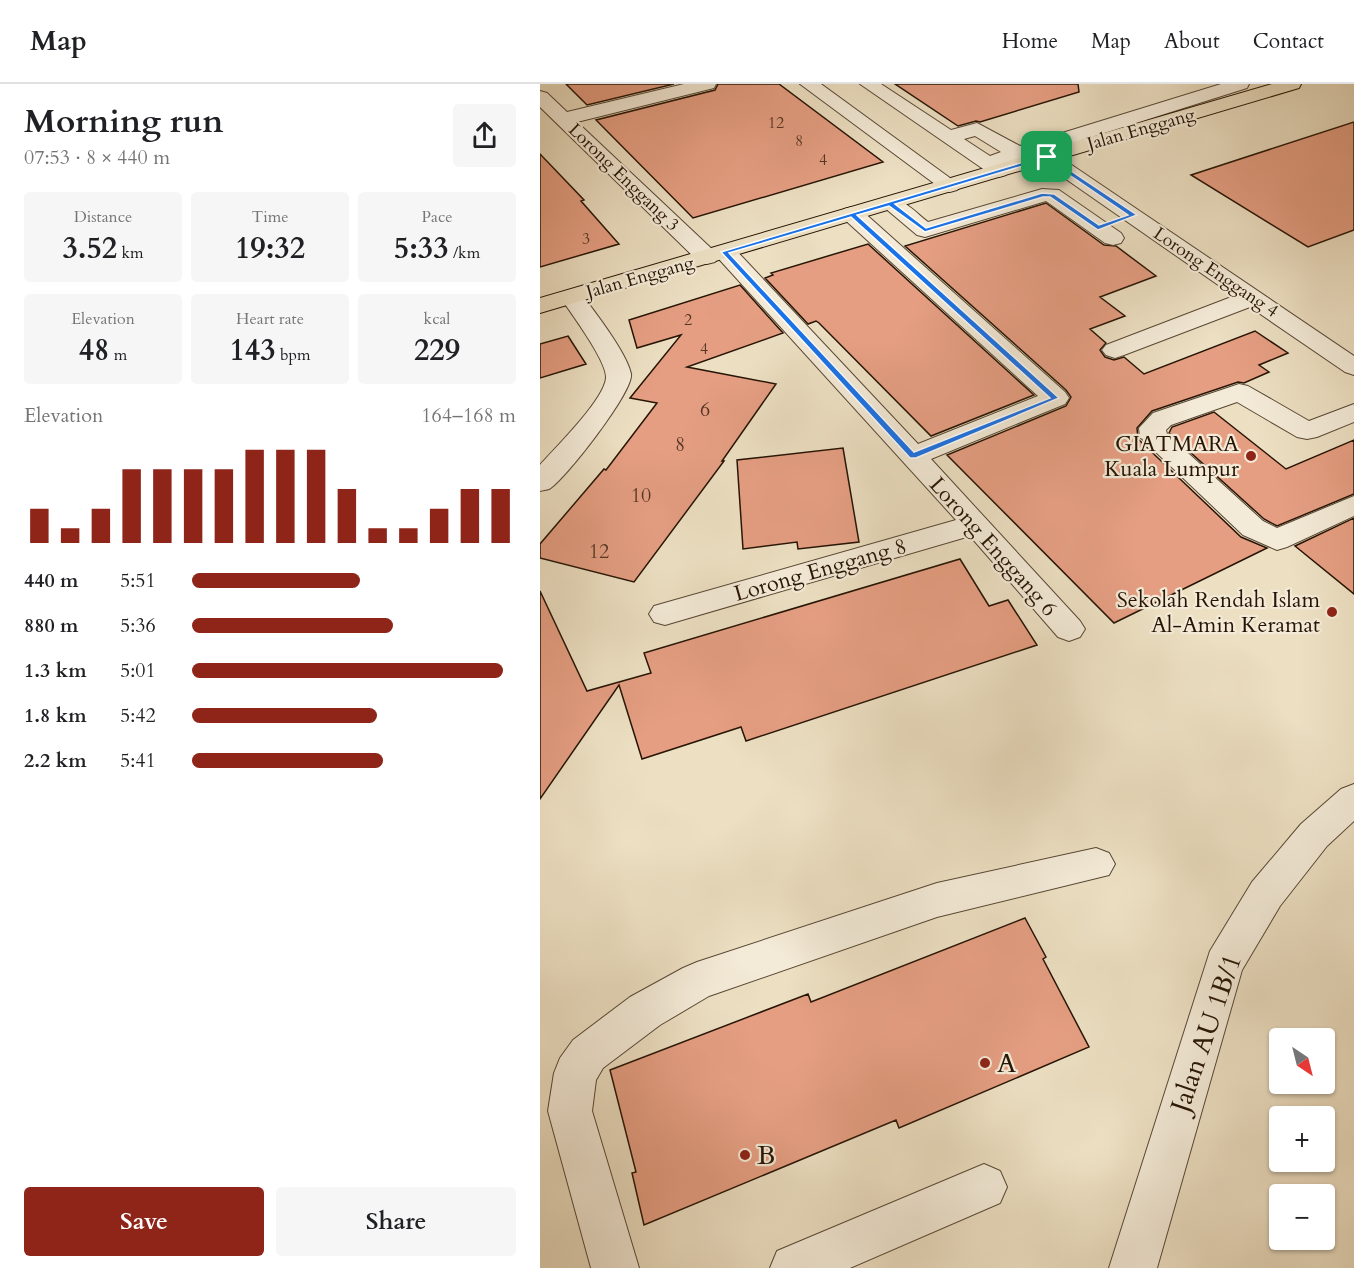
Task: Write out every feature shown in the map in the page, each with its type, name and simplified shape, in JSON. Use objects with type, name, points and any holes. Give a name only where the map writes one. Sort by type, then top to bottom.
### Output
[{"type":"main road","name":"Jalan Enggang","points":[[540,306],[950,186],[993,167],[1047,157],[1292,84]]},
{"type":"street","points":[[564,120],[707,84]]},
{"type":"street","points":[[809,84],[950,186]]},
{"type":"street","points":[[869,84],[993,167],[1017,153],[1240,84]]},
{"type":"street","name":"Lorong Enggang 3","points":[[540,97],[716,255]]},
{"type":"street","points":[[949,137],[977,129],[1017,153]]},
{"type":"street","name":"Lorong Enggang 4","points":[[1047,157],[1354,367]]},
{"type":"street","points":[[890,203],[925,230],[1042,195],[1051,195],[1106,233],[1133,215]]},
{"type":"street","points":[[852,214],[1056,398],[913,456]]},
{"type":"street","name":"Lorong Enggang 6","points":[[716,255],[913,456],[1069,629]]},
{"type":"street","points":[[540,482],[606,406],[617,391],[620,378],[614,364],[572,297]]},
{"type":"street","points":[[1114,350],[1253,297]]},
{"type":"street","points":[[1354,412],[1307,431],[1239,392],[1162,419],[1152,428],[1154,437],[1253,528],[1277,540],[1354,505]]},
{"type":"street","name":"Lorong Enggang 8","points":[[665,614],[976,524]]},
{"type":"street","name":"Jalan AU 1B/1","points":[[1133,1268],[1224,964],[1266,894],[1314,835],[1354,799]]},
{"type":"street","points":[[615,1268],[570,1111],[575,1073],[588,1054],[645,1011],[697,981],[937,900],[1096,864]]},
{"type":"street","points":[[794,1268],[984,1187]]},
{"type":"building","points":[[566,84],[674,84],[587,105]]},
{"type":"building","points":[[718,84],[779,84],[883,162],[693,218],[596,120],[715,90]]},
{"type":"building","points":[[895,84],[1078,84],[1079,92],[980,122],[958,126]]},
{"type":"building","points":[[1354,122],[1354,230],[1308,247],[1191,175]]},
{"type":"building","points":[[540,154],[584,200],[581,201],[619,244],[540,267]]},
{"type":"building","points":[[1046,203],[1104,245],[1116,246],[1156,276],[1100,297],[1125,316],[1090,329],[1106,343],[1100,350],[1105,357],[1114,360],[1124,357],[1144,374],[1255,331],[1288,353],[1259,365],[1269,372],[1244,383],[1238,382],[1152,411],[1137,428],[1138,439],[1241,537],[1267,548],[1114,623],[947,455],[1066,406],[1071,397],[1066,390],[905,246]]},
{"type":"building","points":[[868,244],[1034,395],[931,436],[819,323],[816,321],[808,324],[765,278],[773,275],[771,273]]},
{"type":"building","points":[[740,285],[783,333],[687,367],[776,384],[722,461],[724,461],[634,582],[540,558],[540,544],[604,469],[606,470],[657,403],[630,398],[681,335],[637,348],[629,320]]},
{"type":"building","points":[[568,336],[586,364],[540,378],[540,344]]},
{"type":"building","points":[[1214,412],[1286,469],[1354,440],[1354,494],[1277,526],[1264,519],[1169,433],[1172,427]]},
{"type":"building","points":[[843,448],[859,542],[798,549],[797,542],[743,549],[737,460]]},
{"type":"building","points":[[1354,518],[1354,594],[1295,546]]},
{"type":"building","points":[[960,559],[989,606],[1008,600],[1037,645],[746,741],[741,727],[642,759],[619,685],[540,799],[540,591],[587,691],[651,673],[644,653]]},
{"type":"building","points":[[1025,918],[1046,957],[1043,959],[1089,1047],[899,1128],[896,1120],[644,1225],[632,1173],[636,1172],[610,1070],[808,994],[811,1002]]},
{"type":"place","name":"GIATMARA Kuala Lumpur","points":[[1251,456]]},
{"type":"place","name":"Sekolah Rendah Islam Al-Amin Keramat","points":[[1332,612]]},
{"type":"place","name":"A","points":[[985,1063]]},
{"type":"place","name":"B","points":[[745,1155]]},
{"type":"route","points":[[1047,157],[852,214],[725,252],[913,456],[1056,398],[852,214],[890,203],[925,230],[1042,195],[1051,195],[1098,228],[1133,215],[1047,157]]}]
